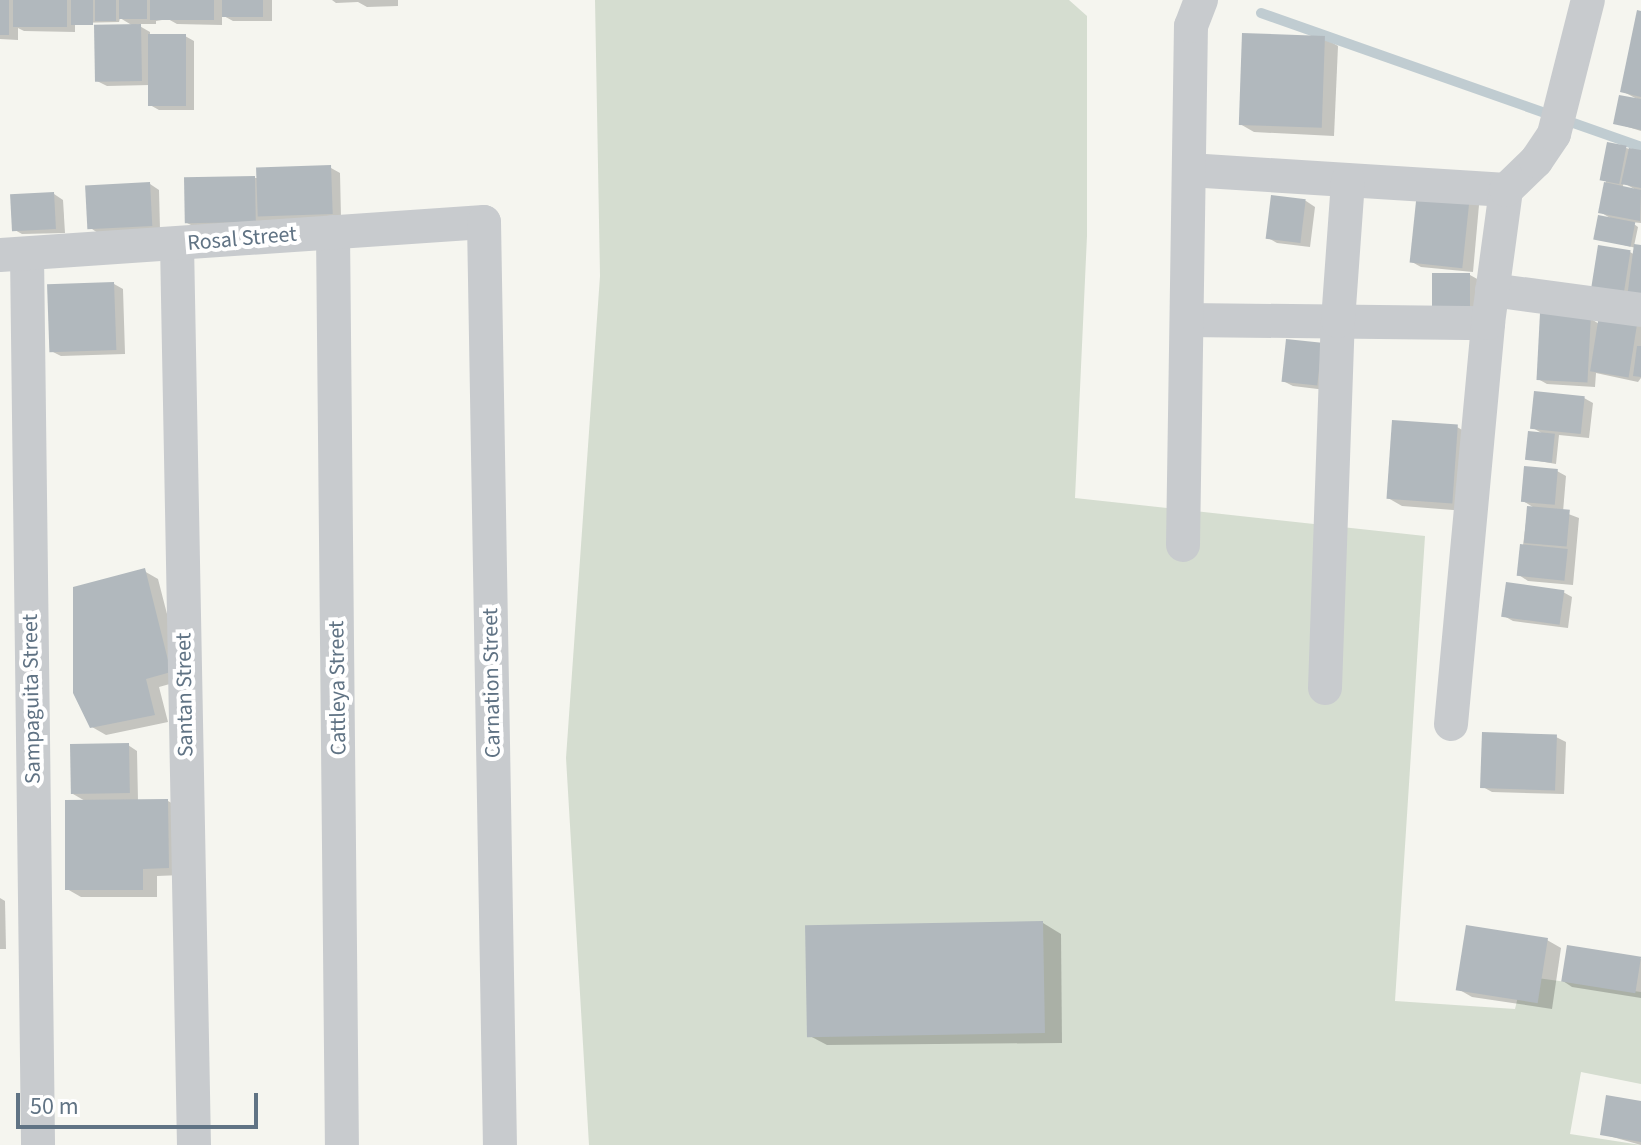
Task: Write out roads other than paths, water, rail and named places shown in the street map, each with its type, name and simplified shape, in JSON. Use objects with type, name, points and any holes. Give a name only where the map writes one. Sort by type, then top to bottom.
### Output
[{"type":"street","points":[[1183,545],[1191,26],[1201,0]]},
{"type":"street","points":[[1451,724],[1490,307],[1506,190],[1536,161],[1558,121],[1588,0]]},
{"type":"street","points":[[1189,170],[1506,190]]},
{"type":"street","points":[[1325,688],[1338,321],[1348,180]]},
{"type":"street","name":"Rosal Street","points":[[13,255],[484,222]]},
{"type":"street","name":"Carnation Street","points":[[484,222],[500,1145]]},
{"type":"street","name":"Cattleya Street","points":[[333,232],[342,1145]]},
{"type":"street","name":"Santan Street","points":[[177,244],[194,1145]]},
{"type":"street","name":"Sampaguita Street","points":[[13,255],[38,1145]]},
{"type":"street","points":[[1187,320],[1338,321],[1490,307],[1641,310]]},
{"type":"waterway","points":[[1261,13],[1641,147]]}]
